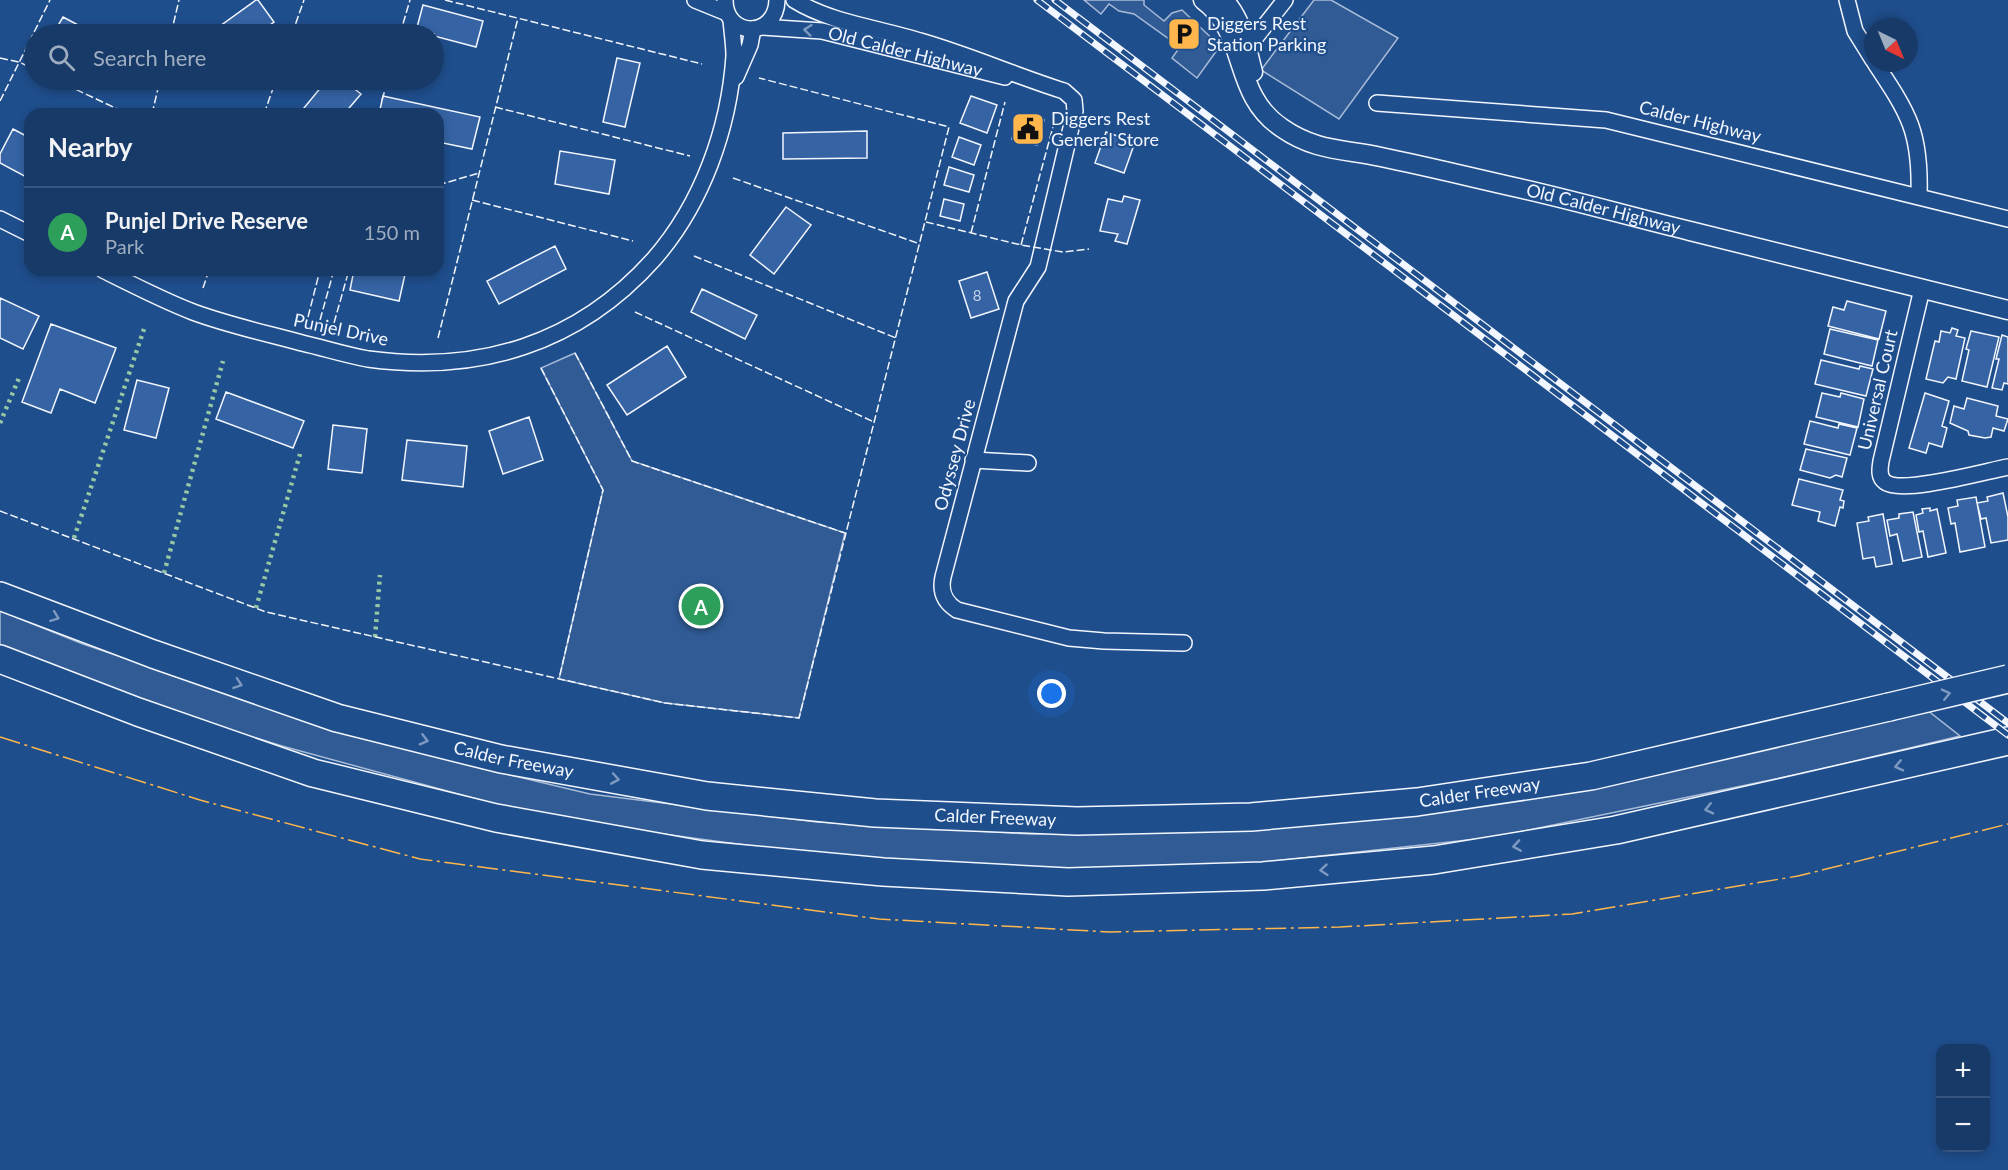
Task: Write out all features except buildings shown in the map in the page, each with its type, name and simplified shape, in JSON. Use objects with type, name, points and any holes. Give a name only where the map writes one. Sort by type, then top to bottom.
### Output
[{"type":"highway","name":"Calder Freeway","points":[[0,596],[153,654],[336,718],[380,729],[501,759],[707,796],[875,813],[1100,820],[1251,817],[1417,802],[1591,776],[2008,679]]},
{"type":"highway","points":[[0,659],[138,712],[313,773],[496,818],[702,855],[883,872],[1068,882],[1263,876],[1434,860],[1616,830],[2008,741]]},
{"type":"street","points":[[695,0],[728,11]]},
{"type":"street","name":"Punjel Drive","points":[[730,90],[757,28],[774,16],[777,0]]},
{"type":"street","name":"Old Calder Highway","points":[[794,0],[804,7],[830,17],[921,41],[1056,89]]},
{"type":"street","points":[[1203,0],[1223,21],[1253,71],[1259,86],[1282,114],[1316,135],[1379,156]]},
{"type":"street","points":[[1224,0],[1233,12],[1241,52]]},
{"type":"street","points":[[1241,52],[1285,0]]},
{"type":"street","points":[[1847,0],[1855,31],[1864,46]]},
{"type":"street","name":"Old Calder Highway","points":[[728,11],[745,29],[822,31],[984,74],[1056,89]]},
{"type":"street","name":"Punjel Drive","points":[[116,276],[195,313],[250,330],[365,358],[393,362],[443,363],[504,354],[535,344],[562,332],[621,291],[665,246],[682,221],[701,187],[715,148],[730,90],[734,55],[728,11]]},
{"type":"street","name":"Old Calder Highway","points":[[1241,52],[1251,94],[1269,118],[1305,142],[1323,148],[1379,156],[1518,188],[2008,310]]},
{"type":"street","points":[[1881,72],[1905,108],[1914,133],[1913,195]]},
{"type":"street","name":"Odyssey Drive","points":[[1056,89],[1074,100],[1075,111],[1038,267],[1016,301],[942,583],[943,596],[957,610],[1069,638],[1104,642],[1184,644]]},
{"type":"street","name":"Calder Highway","points":[[1377,103],[1606,120],[2008,219]]},
{"type":"street","points":[[0,219],[24,231]]},
{"type":"street","name":"Universal Court","points":[[1922,289],[1881,460],[1880,474],[1885,482],[1898,487],[1917,486],[2008,467]]},
{"type":"street","points":[[973,460],[1028,463]]},
{"type":"shaded area","name":"Diggers Rest Station Parking","points":[[1084,0],[1144,0],[1144,5],[1164,21],[1172,13],[1182,10],[1220,46],[1197,78],[1172,58],[1180,47],[1134,14],[1119,11],[1109,4],[1101,14]]},
{"type":"shaded area","points":[[1314,0],[1331,0],[1398,38],[1339,119],[1261,70]]},
{"type":"shaded area","points":[[575,353],[632,461],[845,533],[799,718],[665,703],[559,679],[603,490],[541,368]]},
{"type":"shaded area","points":[[0,611],[83,644],[295,715],[472,766],[590,794],[817,822],[1031,834],[1195,830],[1927,710],[1960,736],[1800,774],[1495,837],[1239,865],[1021,869],[849,859],[648,832],[495,804],[282,746],[163,709],[0,647]]},
{"type":"railway","points":[[1037,0],[2008,735]]},
{"type":"railway","points":[[1055,0],[2008,723]]},
{"type":"hedge","points":[[74,538],[144,329]]},
{"type":"hedge","points":[[164,573],[223,361]]},
{"type":"hedge","points":[[0,423],[19,378]]},
{"type":"hedge","points":[[256,608],[300,454]]},
{"type":"hedge","points":[[375,637],[380,575]]},
{"type":"fence","points":[[38,24],[50,0]]},
{"type":"fence","points":[[173,24],[179,0]]},
{"type":"fence","points":[[296,24],[304,0]]},
{"type":"fence","points":[[403,24],[410,0]]},
{"type":"fence","points":[[445,0],[702,64]]},
{"type":"fence","points":[[438,338],[518,18]]},
{"type":"fence","points":[[0,101],[24,53]]},
{"type":"fence","points":[[0,58],[24,64]]},
{"type":"fence","points":[[0,511],[266,612],[665,703],[799,718],[949,127],[759,78]]},
{"type":"fence","points":[[77,90],[115,108]]},
{"type":"fence","points":[[153,108],[158,90]]},
{"type":"fence","points":[[266,108],[272,90]]},
{"type":"fence","points":[[382,100],[385,90]]},
{"type":"fence","points":[[971,233],[1005,102]]},
{"type":"fence","points":[[495,107],[690,156]]},
{"type":"fence","points":[[1021,245],[1054,123]]},
{"type":"fence","points":[[444,183],[479,173]]},
{"type":"fence","points":[[733,178],[920,244]]},
{"type":"fence","points":[[472,200],[633,241]]},
{"type":"fence","points":[[926,222],[1021,245],[1063,252],[1089,249]]},
{"type":"fence","points":[[694,256],[896,338]]},
{"type":"fence","points":[[203,288],[207,276]]},
{"type":"fence","points":[[308,317],[318,276]]},
{"type":"fence","points":[[320,320],[332,276]]},
{"type":"fence","points":[[334,323],[347,276]]},
{"type":"fence","points":[[635,312],[874,422]]},
{"type":"fence","points":[[575,353],[632,461],[845,533]]},
{"type":"fence","points":[[541,368],[603,490],[559,679]]},
{"type":"power","points":[[0,737],[200,800],[420,859],[879,919],[1109,932],[1340,927],[1572,914],[1798,876],[2008,824]]},
{"type":"place","name":"Diggers Rest Station Parking","points":[[1184,34]]},
{"type":"place","name":"Diggers Rest General Store","points":[[1028,129]]},
{"type":"place","name":"Punjel Drive Reserve","points":[[701,606]]}]
